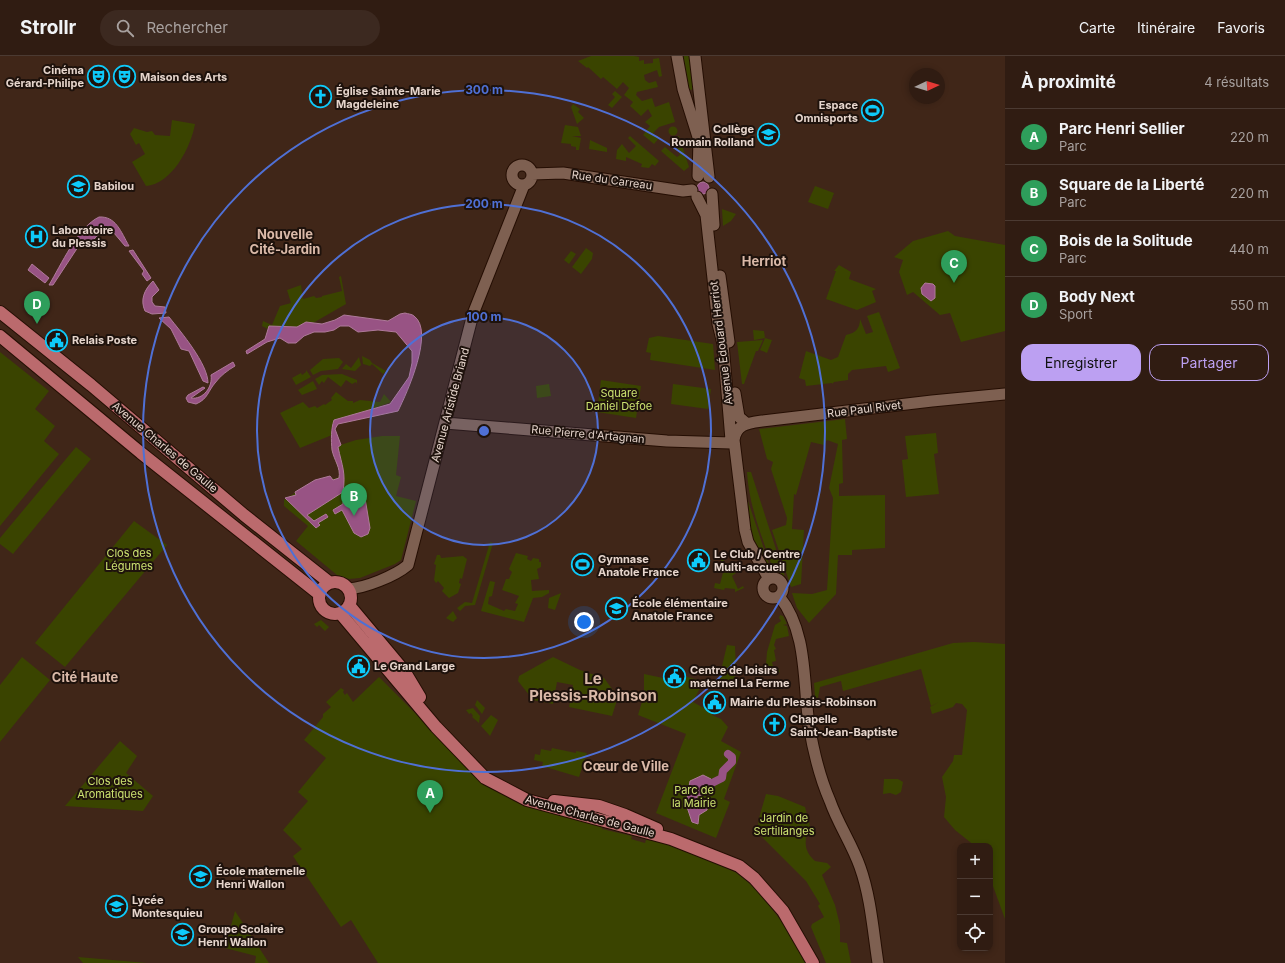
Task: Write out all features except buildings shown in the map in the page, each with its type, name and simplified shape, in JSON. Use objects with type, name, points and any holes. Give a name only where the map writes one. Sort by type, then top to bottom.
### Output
[{"type":"main road","name":"Avenue Charles de Gaulle","points":[[0,312],[91,385],[244,515],[330,583]]},
{"type":"main road","name":"Avenue Charles de Gaulle","points":[[0,336],[141,453],[319,594]]},
{"type":"main road","points":[[330,583],[340,583],[348,589],[350,597],[345,609],[330,614],[322,609],[319,594],[325,586],[330,583]]},
{"type":"main road","name":"Avenue Charles de Gaulle","points":[[345,609],[448,740],[486,778],[527,800],[671,839],[738,866],[754,878],[783,911],[813,963]]},
{"type":"street","points":[[677,56],[683,89],[699,140],[703,177],[714,186],[712,194],[706,198],[694,193],[693,181],[703,177]]},
{"type":"street","points":[[695,56],[703,177]]},
{"type":"street","points":[[524,165],[529,168],[532,174],[529,182],[524,185],[518,185],[513,181],[511,176],[513,170],[517,166],[524,165]]},
{"type":"street","name":"Rue du Carreau","points":[[532,174],[563,173],[694,193]]},
{"type":"street","name":"Avenue Aristide Briand","points":[[348,589],[357,588],[400,572],[408,564],[473,314],[524,185]]},
{"type":"street","name":"Avenue Édouard Herriot","points":[[694,193],[706,215],[718,324],[723,344],[744,530],[748,542],[769,579],[762,586],[763,593],[770,598],[779,596],[791,613],[797,629],[802,651],[811,732],[830,801],[852,848],[863,876],[868,894],[878,963]]},
{"type":"street","name":"Avenue Édouard Herriot","points":[[712,194],[717,258],[725,307],[736,406],[739,417],[746,423]]},
{"type":"street","name":"Avenue Édouard Herriot","points":[[712,267],[716,277],[719,303],[720,306],[725,307]]},
{"type":"street","name":"Rue Paul Rivet","points":[[746,423],[1005,394]]},
{"type":"street","name":"Rue Pierre d'Artagnan","points":[[445,423],[667,441],[733,442]]},
{"type":"street","points":[[733,442],[737,430],[746,423]]},
{"type":"green space","points":[[591,56],[634,56],[639,57],[639,61],[644,60],[644,64],[653,63],[653,59],[659,58],[662,76],[659,77],[657,70],[644,75],[645,80],[649,83],[656,81],[658,87],[637,92],[636,95],[642,101],[652,98],[655,107],[669,102],[675,122],[659,127],[653,133],[659,138],[654,144],[643,135],[650,126],[645,122],[652,116],[648,109],[641,116],[630,106],[633,102],[624,95],[629,88],[623,82],[617,89],[603,77],[601,79],[588,67],[587,68],[578,61]]},
{"type":"green space","points":[[682,56],[691,56],[696,89],[689,90]]},
{"type":"green space","points":[[615,91],[622,97],[612,108],[608,105],[615,97],[612,94]]},
{"type":"green space","points":[[573,104],[580,109],[578,112],[584,118],[577,124],[571,107]]},
{"type":"green space","points":[[172,120],[195,124],[193,133],[185,153],[172,172],[155,184],[146,186],[132,162],[145,154],[139,143],[136,145],[130,134],[134,128],[147,132],[152,131],[155,135],[170,136]]},
{"type":"green space","points":[[565,125],[578,127],[581,136],[572,136],[581,138],[579,150],[576,150],[576,147],[571,146],[571,144],[561,143]]},
{"type":"green space","points":[[671,127],[675,127],[677,131],[675,135],[671,135],[669,133],[669,129]]},
{"type":"green space","points":[[630,136],[659,161],[655,166],[652,164],[649,168],[641,167],[642,164],[626,157],[626,161],[616,159],[617,150],[622,144],[629,153],[636,146],[628,138]]},
{"type":"green space","points":[[679,136],[689,167],[684,171],[661,151],[665,147],[677,157],[680,155],[674,137]]},
{"type":"green space","points":[[590,140],[607,148],[607,152],[589,149]]},
{"type":"green space","points":[[815,186],[834,193],[828,209],[808,202]]},
{"type":"green space","points":[[722,209],[736,214],[731,221],[723,226]]},
{"type":"green space","points":[[948,231],[955,236],[1005,245],[1005,331],[961,342],[950,313],[940,315],[913,292],[907,295],[899,272],[903,260],[894,257],[913,241]]},
{"type":"green space","points":[[586,248],[593,253],[592,259],[581,274],[572,267]]},
{"type":"green space","points":[[571,251],[576,254],[569,264],[564,260]]},
{"type":"green space","points":[[839,265],[851,272],[849,279],[876,289],[872,291],[876,302],[857,310],[826,299],[836,271],[834,271]]},
{"type":"green space","points":[[341,276],[346,304],[313,323],[306,322],[297,327],[269,326],[268,329],[262,326],[263,321],[272,325],[280,306],[291,303],[287,290],[301,285],[303,299],[314,296],[316,298],[322,297],[342,291],[339,277]]},
{"type":"green space","points":[[879,312],[900,368],[888,372],[886,366],[852,370],[848,374],[848,380],[834,382],[832,384],[806,386],[805,380],[799,378],[806,351],[831,360],[838,357],[846,335],[857,330],[860,319],[866,334],[873,332],[867,316]]},
{"type":"green space","points":[[753,330],[764,331],[765,338],[754,340]]},
{"type":"green space","points":[[658,336],[713,344],[715,370],[650,360],[651,353],[646,352],[649,338]]},
{"type":"green space","points":[[765,338],[772,340],[767,353],[760,350]]},
{"type":"green space","points":[[763,340],[758,351],[756,351],[744,384],[742,384],[737,342]]},
{"type":"green space","points":[[0,352],[49,391],[35,409],[55,426],[44,441],[59,454],[0,526]]},
{"type":"green space","points":[[362,356],[386,371],[383,374],[372,364],[370,366],[363,364]]},
{"type":"green space","points":[[359,357],[361,365],[355,371],[342,369],[346,364],[351,368]]},
{"type":"green space","points":[[339,358],[343,362],[338,369],[321,371],[313,375],[310,370],[323,359]]},
{"type":"green space","points":[[306,370],[311,377],[296,385],[292,378],[301,373],[302,375],[306,372]]},
{"type":"green space","points":[[342,374],[357,380],[357,384],[356,382],[352,384],[346,380],[341,387],[328,377],[324,383],[322,381],[319,385],[315,379],[322,375]]},
{"type":"green space","name":"Square Daniel Defoe","points":[[601,380],[641,386],[636,418],[597,412]]},
{"type":"green space","points":[[313,381],[317,389],[302,395],[298,390]]},
{"type":"green space","points":[[549,384],[551,396],[537,398],[536,386]]},
{"type":"green space","points":[[673,384],[711,389],[708,409],[671,404]]},
{"type":"green space","points":[[336,392],[348,401],[353,401],[353,403],[360,400],[380,402],[384,394],[391,402],[364,412],[334,420],[331,430],[332,435],[300,448],[280,413],[303,402],[309,408],[315,406],[317,408],[324,404],[325,405],[332,400],[331,398]]},
{"type":"green space","points":[[845,419],[847,439],[842,440],[843,483],[839,484],[839,496],[885,495],[885,548],[852,550],[852,555],[838,555],[836,594],[809,623],[797,608],[792,593],[812,594],[827,590],[833,498],[829,488],[838,444],[827,440],[824,445],[811,442],[796,495],[794,494],[792,529],[804,530],[801,584],[791,587],[772,530],[786,525],[787,518],[771,469],[773,462],[767,459],[759,429]]},
{"type":"green space","points":[[936,433],[938,453],[934,454],[939,494],[906,497],[902,460],[908,459],[905,436]]},
{"type":"green space","points":[[382,436],[400,436],[396,475],[401,477],[396,496],[416,501],[401,560],[395,564],[360,578],[349,579],[337,575],[296,541],[308,526],[284,506],[284,500],[310,483],[330,476],[333,479],[339,477],[340,474],[331,448],[356,440]]},
{"type":"green space","points":[[76,447],[91,459],[13,554],[0,544],[0,538]]},
{"type":"green space","points":[[747,472],[751,472],[785,577],[774,572],[754,510],[748,485]]},
{"type":"green space","points":[[747,498],[770,567],[769,568],[752,538]]},
{"type":"green space","name":"Clos des Légumes","points":[[134,521],[167,545],[65,667],[35,643]]},
{"type":"green space","points":[[490,542],[493,543],[475,605],[465,606],[460,611],[457,608],[465,602],[472,603]]},
{"type":"green space","points":[[516,553],[528,556],[527,559],[531,561],[533,558],[539,559],[539,562],[541,562],[541,567],[537,569],[539,579],[531,580],[532,591],[549,590],[549,593],[542,597],[533,598],[524,622],[481,611],[490,581],[495,582],[492,596],[489,597],[488,604],[504,611],[506,609],[515,611],[518,604],[515,603],[519,596],[502,590],[506,579],[509,579],[512,572],[509,569]]},
{"type":"green space","points":[[723,554],[727,556],[723,559],[730,573],[734,570],[736,573],[732,576],[738,589],[743,586],[744,588],[735,592],[735,589],[725,588],[724,590],[714,588],[715,583],[720,584],[724,569],[719,567]]},
{"type":"green space","points":[[437,555],[440,555],[441,558],[463,556],[467,559],[462,579],[460,578],[459,583],[461,584],[458,593],[449,598],[442,591],[444,588],[438,581],[436,583],[434,580],[436,565],[434,564]]},
{"type":"green space","points":[[561,593],[555,610],[548,608],[549,598]]},
{"type":"green space","points":[[453,611],[457,618],[453,622],[446,618]]},
{"type":"green space","points":[[780,615],[783,616],[787,624],[783,625],[787,626],[789,636],[776,639],[774,645],[776,649],[774,650],[776,661],[772,662],[774,671],[779,669],[780,672],[765,676],[767,652],[775,625],[781,621],[779,618]]},
{"type":"green space","points":[[321,620],[329,627],[325,631],[319,625],[317,627],[314,624]]},
{"type":"green space","points":[[974,642],[1005,644],[1005,919],[993,886],[993,843],[971,843],[955,830],[944,817],[946,797],[942,777],[953,761],[954,755],[962,755],[967,710],[962,704],[956,703],[953,707],[932,714],[930,707],[939,702],[931,706],[921,669],[843,691],[841,681],[820,687],[818,698],[815,697],[814,683],[953,643]]},
{"type":"green space","points":[[727,645],[735,646],[736,671],[733,686],[719,679]]},
{"type":"green space","points":[[22,657],[50,680],[0,742],[0,685]]},
{"type":"green space","points":[[553,657],[580,670],[604,678],[618,697],[612,716],[569,707],[573,685],[557,682],[553,704],[533,700],[518,681],[519,676]]},
{"type":"green space","name":"Parc de la Mairie","points":[[644,674],[682,682],[683,676],[699,680],[701,686],[693,702],[713,713],[712,715],[721,719],[728,727],[721,741],[741,752],[724,799],[730,802],[716,838],[656,813],[686,734],[638,715],[644,695]]},
{"type":"green space","points":[[379,677],[480,778],[602,824],[602,829],[632,836],[631,839],[645,843],[646,840],[662,841],[680,847],[737,873],[758,891],[785,926],[810,963],[378,963],[351,920],[341,927],[293,856],[302,849],[283,830],[308,801],[298,792],[326,758],[304,740],[323,717],[323,714],[331,707],[326,702],[341,688],[344,690],[343,692],[345,695],[347,693],[353,702]]},
{"type":"green space","points":[[477,700],[485,708],[482,714],[475,705]]},
{"type":"green space","points":[[473,708],[480,716],[479,723],[472,717],[473,716],[471,713],[469,714],[466,710]]},
{"type":"green space","points":[[491,715],[498,720],[490,736],[481,726]]},
{"type":"green space","name":"Clos des Aromatiques","points":[[120,741],[137,756],[126,773],[153,796],[143,811],[65,806]]},
{"type":"green space","points":[[552,748],[576,753],[576,751],[587,753],[579,777],[542,766],[543,762],[534,760],[535,754],[540,755],[541,749],[551,751]]},
{"type":"green space","points":[[884,779],[898,779],[903,782],[901,792],[896,795],[890,793],[883,794]]},
{"type":"green space","name":"Jardin de Sertillanges","points":[[766,794],[778,796],[805,807],[810,826],[806,840],[808,853],[815,861],[827,863],[831,867],[822,875],[835,905],[840,925],[840,942],[847,943],[851,963],[826,963],[811,927],[812,924],[824,917],[818,906],[820,904],[806,881],[757,832],[759,818]]},
{"type":"green space","points":[[235,911],[269,963],[255,963],[256,956],[225,948]]},
{"type":"green space","points":[[78,957],[147,963],[83,963]]},
{"type":"shaded area","points":[[703,182],[707,184],[709,188],[707,192],[703,194],[699,192],[697,188],[699,184]]},
{"type":"shaded area","points":[[99,217],[105,217],[114,222],[129,246],[125,246],[108,226],[93,240],[78,247],[53,285],[49,285],[77,238],[91,222]]},
{"type":"shaded area","points":[[133,250],[151,278],[147,281],[142,274],[144,271],[129,251]]},
{"type":"shaded area","points":[[32,264],[49,278],[45,283],[28,270]]},
{"type":"shaded area","points":[[153,281],[159,290],[152,297],[152,302],[155,306],[165,307],[166,313],[152,314],[145,311],[143,303],[144,295],[147,288]]},
{"type":"shaded area","points":[[925,283],[933,284],[935,286],[935,298],[931,301],[922,294],[921,288]]},
{"type":"shaded area","points":[[405,313],[414,316],[420,324],[422,335],[421,348],[413,377],[398,411],[338,424],[335,429],[341,445],[338,447],[344,474],[343,492],[307,515],[314,521],[326,514],[328,517],[318,523],[320,525],[316,528],[285,498],[296,495],[295,492],[315,480],[330,476],[333,480],[339,478],[338,467],[332,450],[332,427],[334,420],[390,404],[409,377],[412,363],[412,351],[396,332],[378,330],[358,332],[349,326],[340,326],[334,330],[314,332],[304,336],[296,343],[288,343],[280,338],[267,342],[247,354],[246,351],[265,339],[269,326],[297,327],[306,322],[322,324],[335,320],[344,315],[388,321],[400,314]]},
{"type":"shaded area","points":[[169,317],[187,339],[199,358],[207,375],[208,383],[203,381],[189,351],[181,349],[171,329],[159,318]]},
{"type":"shaded area","points":[[233,362],[235,366],[219,378],[203,400],[196,404],[188,402],[186,398],[188,395],[203,387],[205,388],[191,398],[203,395],[209,388],[211,375]]},
{"type":"shaded area","points":[[359,496],[365,498],[370,528],[368,534],[361,537],[354,533],[342,510],[335,514],[333,510],[343,504],[343,502]]},
{"type":"shaded area","points":[[703,775],[711,779],[714,788],[711,793],[697,796],[697,800],[708,805],[707,810],[699,815],[698,824],[692,822],[686,804],[690,781]]},
{"type":"waterway","points":[[712,783],[722,778],[723,771],[732,762],[732,757],[728,754]]},
{"type":"place","name":"Cinéma Gérard-Philipe","points":[[99,76]]},
{"type":"place","name":"Maison des Arts","points":[[125,77]]},
{"type":"place","name":"Église Sainte-Marie Magdeleine","points":[[321,97]]},
{"type":"place","name":"Espace Omnisports","points":[[873,111]]},
{"type":"place","name":"Collège Romain Rolland","points":[[769,135]]},
{"type":"place","name":"Babilou","points":[[78,186]]},
{"type":"place","name":"Laboratoire du Plessis","points":[[37,236]]},
{"type":"place","name":"Bois de la Solitude","points":[[954,283]]},
{"type":"place","name":"Body Next","points":[[37,324]]},
{"type":"place","name":"Relais Poste","points":[[57,340]]},
{"type":"place","name":"Square de la Liberté","points":[[354,516]]},
{"type":"place","name":"Le Club / Centre Multi-accueil","points":[[699,560]]},
{"type":"place","name":"Gymnase Anatole France","points":[[583,565]]},
{"type":"place","name":"École élémentaire Anatole France","points":[[616,609]]},
{"type":"place","name":"Le Grand Large","points":[[359,666]]},
{"type":"place","name":"Centre de loisirs maternel La Ferme","points":[[674,676]]},
{"type":"place","name":"Mairie du Plessis-Robinson","points":[[714,702]]},
{"type":"place","name":"Chapelle Saint-Jean-Baptiste","points":[[774,725]]},
{"type":"place","name":"Parc Henri Sellier","points":[[430,813]]},
{"type":"place","name":"École maternelle Henri Wallon","points":[[200,877]]},
{"type":"place","name":"Lycée Montesquieu","points":[[117,906]]},
{"type":"place","name":"Groupe Scolaire Henri Wallon","points":[[182,935]]},
{"type":"district","name":"Nouvelle Cité-Jardin","points":[[285,242]]},
{"type":"district","name":"Herriot","points":[[764,261]]},
{"type":"district","name":"Cité Haute","points":[[85,677]]},
{"type":"district","name":"Le Plessis-Robinson","points":[[593,686]]},
{"type":"district","name":"Cœur de Ville","points":[[626,766]]}]
